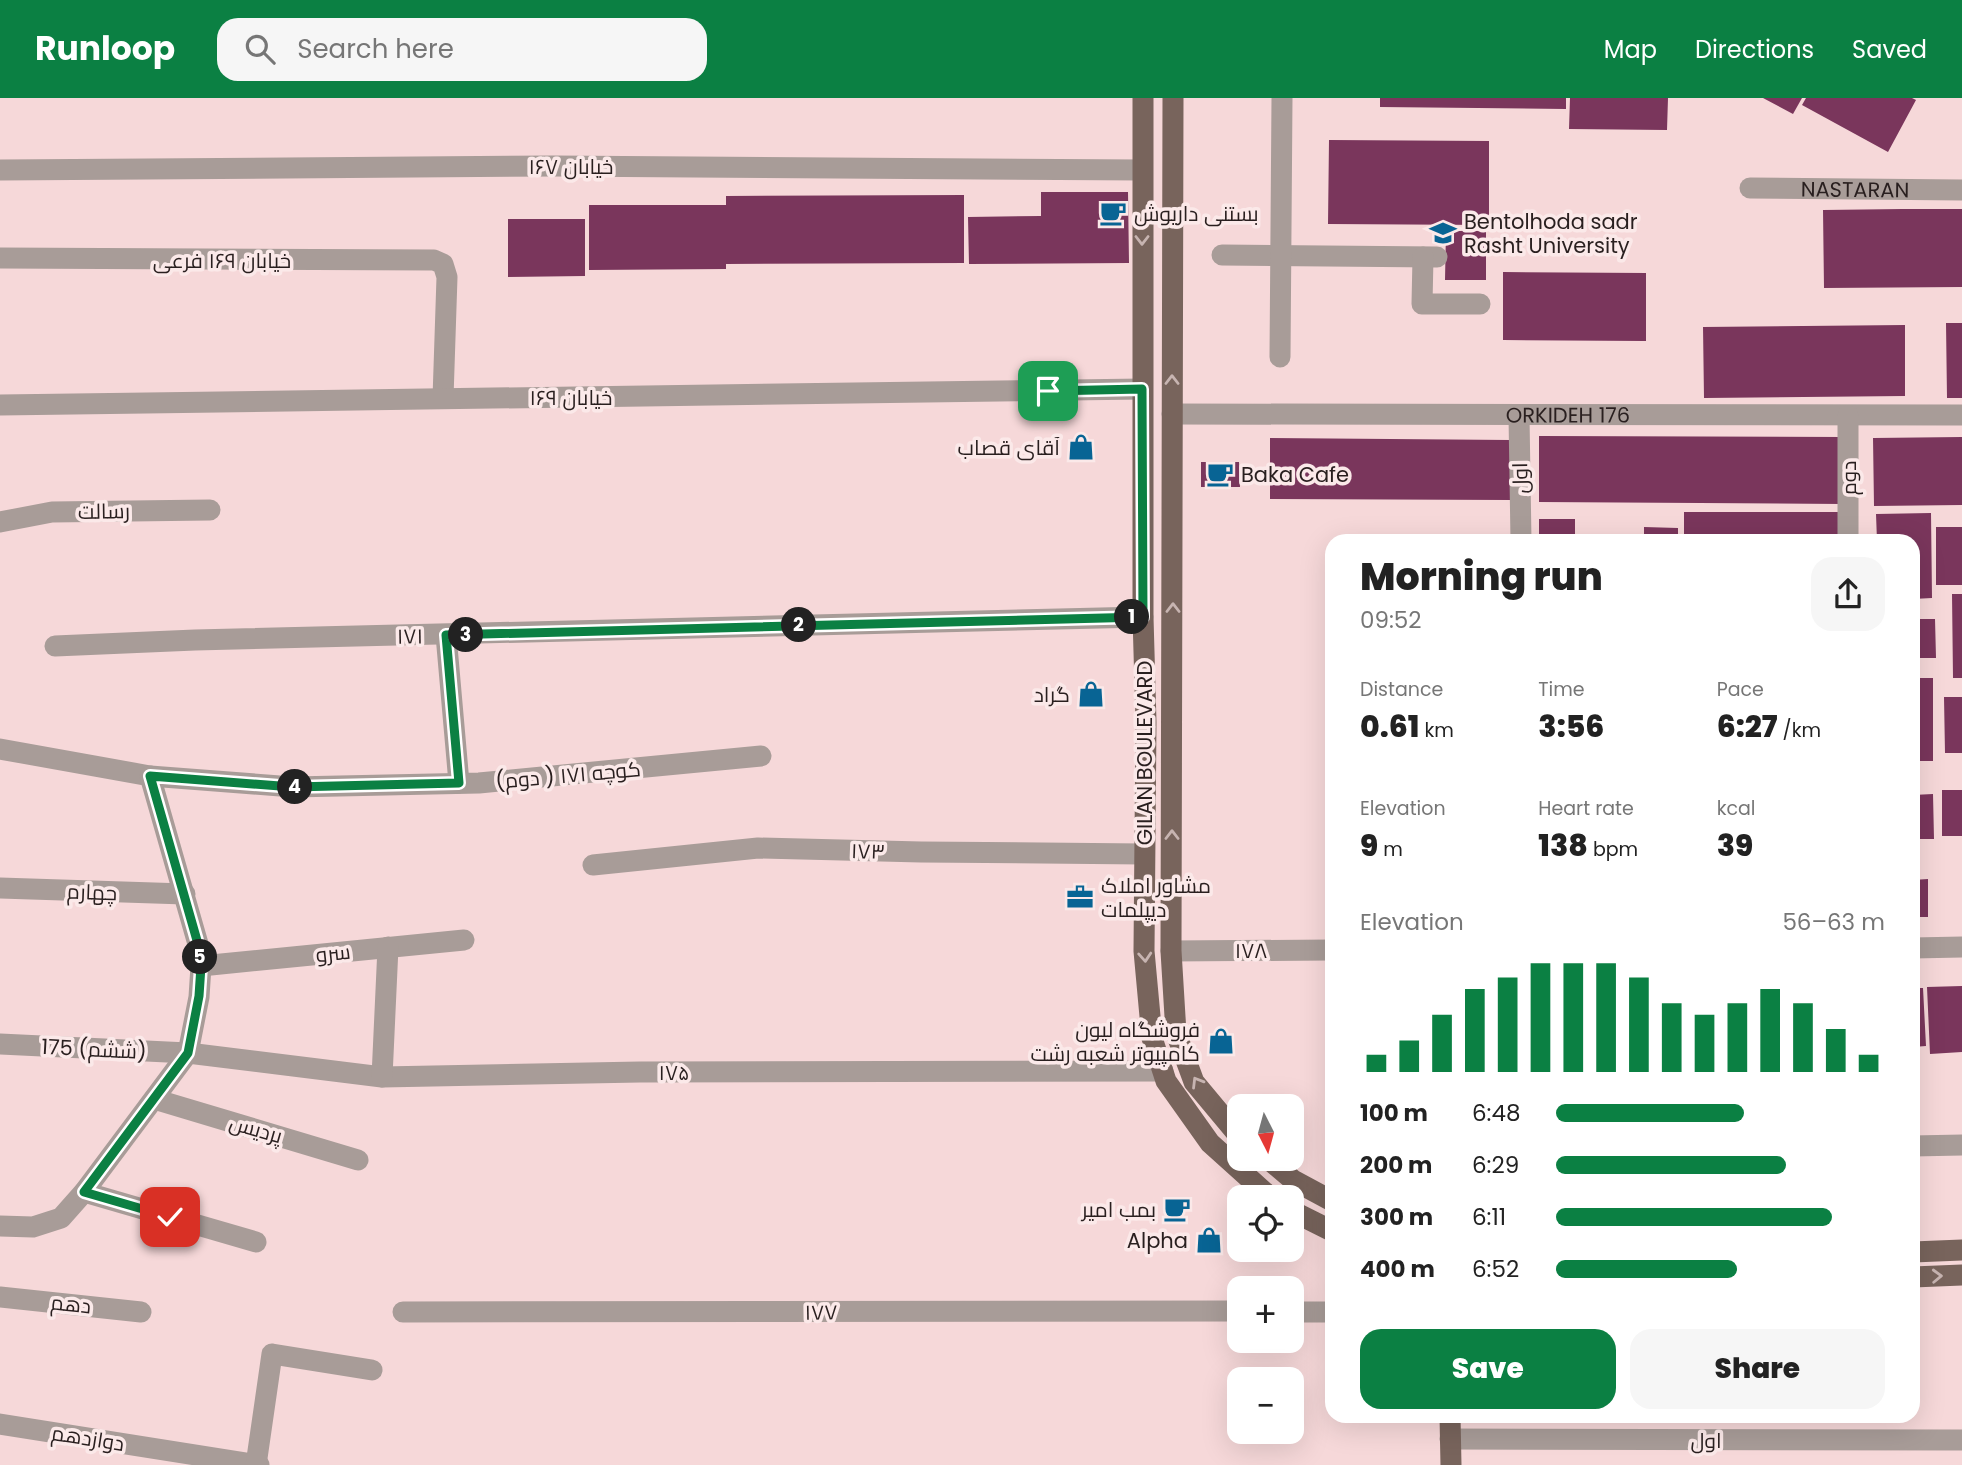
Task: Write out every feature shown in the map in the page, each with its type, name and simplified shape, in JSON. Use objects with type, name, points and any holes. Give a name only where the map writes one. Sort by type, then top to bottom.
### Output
[{"type":"main road","name":"GILAN BOULEVARD","points":[[1143,98],[1143,617],[1146,722],[1143,854],[1144,951],[1152,1038],[1166,1081],[1210,1143],[1257,1185]]},
{"type":"main road","name":"GILAN BOULEVARD","points":[[1173,98],[1171,951],[1177,1033],[1194,1082],[1227,1122]]},
{"type":"main road","points":[[1282,1171],[1325,1197]]},
{"type":"main road","points":[[1304,1217],[1325,1228]]},
{"type":"main road","points":[[1920,1252],[1962,1250]]},
{"type":"main road","points":[[1920,1277],[1962,1275]]},
{"type":"main road","points":[[1450,1423],[1451,1465]]},
{"type":"street","points":[[1280,357],[1282,98]]},
{"type":"street","name":"خیابان ۱۶۷","points":[[0,170],[554,166],[1142,170]]},
{"type":"street","name":"NASTARAN","points":[[1749,188],[1962,190]]},
{"type":"street","points":[[1222,255],[1430,257],[1422,304],[1480,304]]},
{"type":"street","name":"خیابان ۱۶۹ فرعی","points":[[0,258],[434,260],[443,264],[447,277],[443,398]]},
{"type":"street","name":"خیابان ۱۶۹","points":[[0,405],[1142,389]]},
{"type":"street","name":"ORKIDEH 176","points":[[1172,414],[1962,415]]},
{"type":"street","name":"دوم","points":[[1848,415],[1848,534]]},
{"type":"street","name":"اول","points":[[1519,416],[1521,534]]},
{"type":"street","name":"رسالت","points":[[0,522],[52,512],[210,510]]},
{"type":"street","name":"۱۷۱","points":[[55,646],[195,640],[1143,617]]},
{"type":"street","points":[[446,635],[459,783]]},
{"type":"street","name":"کوچه ۱۷۱ ( دوم)","points":[[0,749],[150,776],[293,787],[459,783],[761,756]]},
{"type":"street","points":[[0,1226],[33,1227],[61,1217],[84,1192],[188,1053],[199,996],[201,966],[198,944],[150,776]]},
{"type":"street","name":"۱۷۳","points":[[593,865],[758,848],[1143,854]]},
{"type":"street","name":"چهارم","points":[[0,888],[185,894]]},
{"type":"street","name":"سرو","points":[[201,966],[464,940]]},
{"type":"street","points":[[382,1077],[388,947]]},
{"type":"street","points":[[1920,948],[1962,947]]},
{"type":"street","name":"۱۷۸","points":[[1171,951],[1325,950]]},
{"type":"street","name":"175 (ششم)","points":[[0,1044],[188,1053]]},
{"type":"street","name":"۱۷۵","points":[[188,1053],[382,1077],[654,1072],[1163,1071]]},
{"type":"street","name":"پردیس","points":[[153,1099],[358,1160]]},
{"type":"street","points":[[1920,1146],[1962,1145]]},
{"type":"street","points":[[84,1192],[256,1242]]},
{"type":"street","name":"دهم","points":[[0,1297],[141,1312]]},
{"type":"street","name":"۱۷۷","points":[[403,1312],[1227,1311]]},
{"type":"street","points":[[1304,1311],[1325,1312]]},
{"type":"street","points":[[257,1465],[271,1354],[372,1370]]},
{"type":"street","name":"دوازدهم","points":[[0,1424],[257,1465]]},
{"type":"street","name":"اول","points":[[1450,1439],[1962,1440]]},
{"type":"building","points":[[1380,98],[1566,98],[1566,109],[1380,107]]},
{"type":"building","points":[[1570,98],[1668,98],[1667,130],[1569,129]]},
{"type":"building","points":[[1763,98],[1802,98],[1793,114]]},
{"type":"building","points":[[1806,98],[1916,100],[1888,152],[1802,105]]},
{"type":"building","points":[[1329,140],[1489,141],[1489,225],[1328,224]]},
{"type":"building","points":[[1041,192],[1128,192],[1129,263],[969,264],[968,217],[1041,216]]},
{"type":"building","points":[[964,195],[964,263],[726,264],[726,269],[589,270],[589,205],[726,205],[726,196]]},
{"type":"building","points":[[1962,209],[1962,287],[1824,288],[1823,210]]},
{"type":"building","points":[[508,219],[585,219],[585,276],[508,277]]},
{"type":"building","points":[[1446,231],[1486,231],[1486,280],[1445,280]]},
{"type":"building","points":[[1503,272],[1646,273],[1646,341],[1503,340]]},
{"type":"building","points":[[1946,323],[1962,323],[1962,398],[1947,398]]},
{"type":"building","points":[[1905,325],[1905,396],[1704,398],[1703,327]]},
{"type":"building","points":[[1539,436],[1843,437],[1843,504],[1539,502]]},
{"type":"building","points":[[1962,437],[1962,505],[1874,506],[1873,438]]},
{"type":"building","points":[[1270,438],[1510,440],[1510,500],[1270,499]]},
{"type":"building","name":"Baka Cafe","points":[[1201,462],[1239,462],[1240,487],[1201,487]]},
{"type":"building","points":[[1684,512],[1844,512],[1843,534],[1684,534]]},
{"type":"building","points":[[1931,513],[1932,598],[1920,599],[1920,534],[1877,534],[1876,514]]},
{"type":"building","points":[[1539,519],[1575,519],[1575,534],[1539,534]]},
{"type":"building","points":[[1644,527],[1678,528],[1678,534],[1644,534]]},
{"type":"building","points":[[1936,527],[1962,527],[1962,585],[1936,585]]},
{"type":"building","points":[[1952,594],[1962,594],[1962,678],[1953,678]]},
{"type":"building","points":[[1920,619],[1935,619],[1936,658],[1920,658]]},
{"type":"building","points":[[1920,678],[1933,678],[1933,761],[1920,761]]},
{"type":"building","points":[[1944,697],[1962,697],[1962,753],[1945,753]]},
{"type":"building","points":[[1942,790],[1962,790],[1962,836],[1942,836]]},
{"type":"building","points":[[1933,794],[1934,839],[1920,839],[1920,795]]},
{"type":"building","points":[[1928,879],[1928,917],[1920,917],[1920,880]]},
{"type":"building","points":[[1962,986],[1962,1052],[1930,1054],[1927,987]]},
{"type":"building","points":[[1920,988],[1923,988],[1926,1046],[1920,1046]]},
{"type":"place","name":"بستنی داریوش","points":[[1113,213]]},
{"type":"place","name":"Bentolhoda sadr Rasht University","points":[[1443,233]]},
{"type":"place","name":"آقای قصاب","points":[[1081,447]]},
{"type":"place","name":"Baka Cafe","points":[[1220,474]]},
{"type":"place","name":"گراد","points":[[1091,694]]},
{"type":"place","name":"مشاور املاک دیپلمات","points":[[1080,897]]},
{"type":"place","name":"فروشگاه لیون کامپیوتر شعبه رشت","points":[[1221,1041]]},
{"type":"place","name":"بمب امیر","points":[[1177,1209]]},
{"type":"place","name":"Alpha","points":[[1209,1240]]},
{"type":"route","points":[[170,1217],[84,1192],[188,1053],[199,996],[201,966],[198,944],[150,776],[293,787],[459,783],[446,635],[1143,617],[1142,389],[1048,391]]}]
